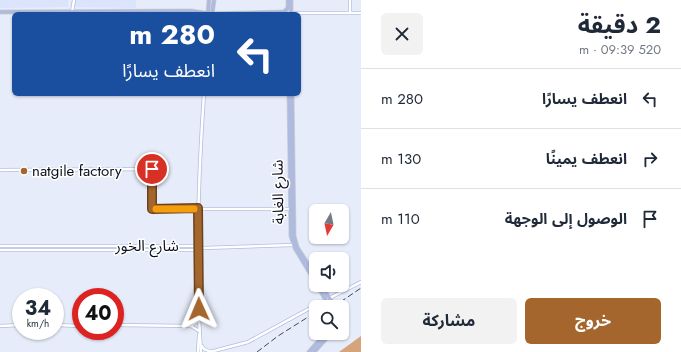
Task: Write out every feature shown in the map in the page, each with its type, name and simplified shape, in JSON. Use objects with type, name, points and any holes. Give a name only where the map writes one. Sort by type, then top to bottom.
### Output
[{"type":"main road","points":[[209,0],[210,12]]},
{"type":"main road","points":[[211,12],[214,0]]},
{"type":"main road","points":[[289,12],[290,0]]},
{"type":"main road","points":[[289,12],[290,0]]},
{"type":"main road","points":[[0,12],[197,12]]},
{"type":"main road","name":"شارع الغابة","points":[[290,96],[291,236],[293,245],[309,271]]},
{"type":"main road","name":"شارع الغابة","points":[[290,96],[294,236],[298,247],[309,265]]},
{"type":"main road","name":"شارع الغابة","points":[[323,292],[328,299]]},
{"type":"main road","name":"شارع الغابة","points":[[324,292],[328,299]]},
{"type":"main road","points":[[309,352],[320,340]]},
{"type":"main road","points":[[314,352],[325,340]]},
{"type":"street","points":[[72,12],[74,0]]},
{"type":"street","points":[[350,0],[350,12]]},
{"type":"street","points":[[301,13],[361,13]]},
{"type":"street","points":[[200,352],[198,208],[204,96]]},
{"type":"street","points":[[0,170],[152,169],[152,209],[290,208]]},
{"type":"street","points":[[0,246],[33,245],[33,251]]},
{"type":"street","name":"شارع الخور","points":[[33,245],[203,248],[293,245]]},
{"type":"street","points":[[131,246],[131,251]]},
{"type":"street","points":[[0,250],[131,251],[198,248]]},
{"type":"street","points":[[190,326],[199,333],[204,349],[211,352],[248,342],[361,282]]},
{"type":"street","points":[[124,325],[190,326],[199,320]]},
{"type":"street","points":[[0,326],[12,325]]},
{"type":"street","points":[[200,352],[201,343]]},
{"type":"shaded area","points":[[0,0],[68,0],[68,7],[0,8]]},
{"type":"shaded area","points":[[76,0],[136,0],[136,8],[74,7]]},
{"type":"shaded area","points":[[361,336],[361,352],[339,352]]},
{"type":"railway","points":[[343,300],[361,288]]},
{"type":"railway","points":[[257,352],[278,336],[309,316]]},
{"type":"slow traffic","points":[[156,209],[194,209]]},
{"type":"place","name":"natgile factory","points":[[24,171]]},
{"type":"route","points":[[152,169],[152,209],[198,208],[199,309]]}]
